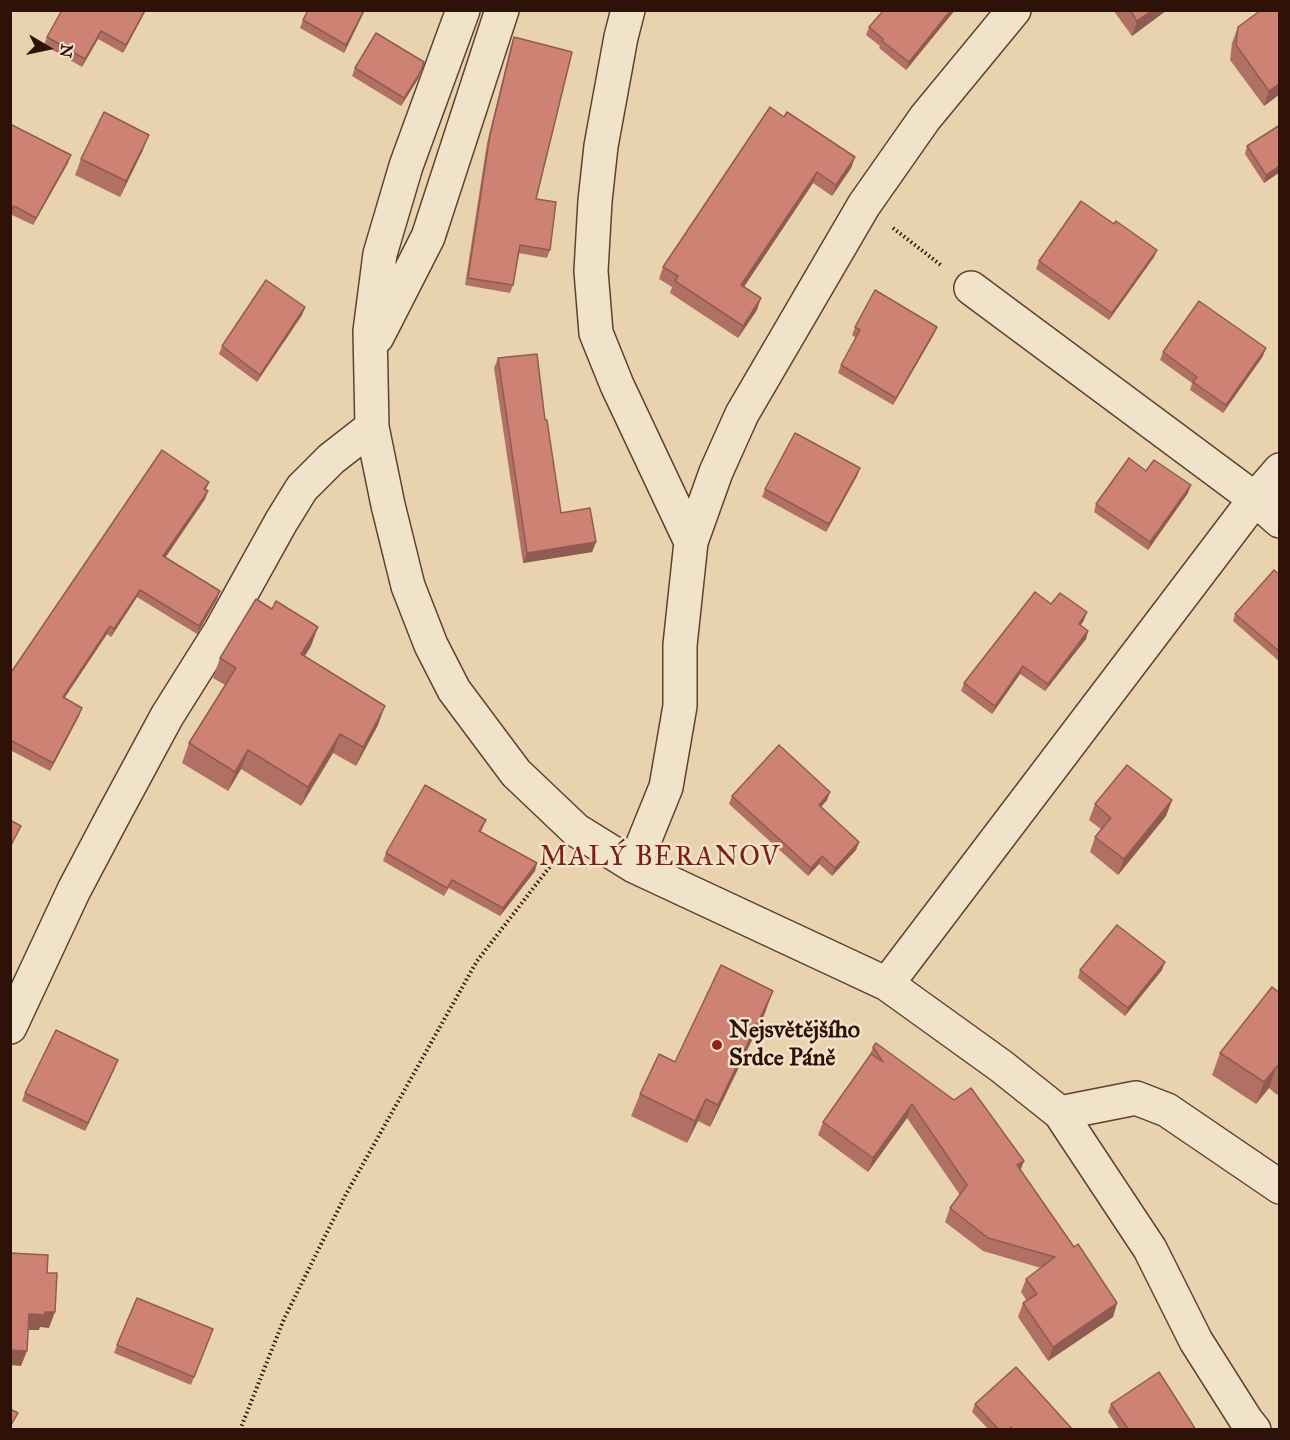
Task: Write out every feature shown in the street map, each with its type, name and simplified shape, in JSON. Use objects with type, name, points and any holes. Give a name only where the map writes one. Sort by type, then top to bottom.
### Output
[{"type":"street","points":[[463,10],[406,166],[380,254],[370,331],[372,427],[388,505],[408,586],[436,654],[454,690],[516,773],[576,830],[634,866],[887,984],[1001,1066],[1060,1113],[1150,1249],[1196,1341],[1254,1430]]},
{"type":"street","points":[[371,350],[428,237],[502,10]]},
{"type":"street","points":[[628,10],[601,146],[595,201],[591,271],[596,333],[627,406],[691,542]]},
{"type":"street","points":[[634,866],[666,787],[680,706],[680,645],[691,542],[716,472],[742,414],[864,205],[925,118],[1014,10]]},
{"type":"street","points":[[971,288],[1255,499],[1280,521]]},
{"type":"street","points":[[10,1027],[74,890],[112,818],[167,716],[221,630],[281,522],[303,488],[331,459],[372,427]]},
{"type":"street","points":[[887,984],[1255,499],[1280,470]]},
{"type":"street","points":[[1060,1113],[1136,1098],[1167,1110],[1280,1187]]},
{"type":"path","points":[[864,205],[971,288]]},
{"type":"path","points":[[240,1430],[288,1309],[345,1196],[477,961],[576,830]]},
{"type":"building","points":[[62,10],[145,10],[126,45],[101,31],[85,59],[47,37]]},
{"type":"building","points":[[308,10],[364,10],[346,45],[303,20]]},
{"type":"building","points":[[884,10],[951,10],[909,62],[882,41],[883,39],[869,27]]},
{"type":"building","points":[[1130,10],[1152,10],[1137,21]]},
{"type":"building","points":[[1261,10],[1280,10],[1280,83],[1269,91],[1236,45],[1238,27]]},
{"type":"building","points":[[376,33],[424,62],[404,98],[355,68]]},
{"type":"building","points":[[514,37],[572,52],[536,199],[556,202],[550,250],[520,245],[513,285],[468,278],[490,135]]},
{"type":"building","points":[[770,107],[784,117],[787,112],[855,157],[836,185],[817,172],[741,285],[761,298],[743,326],[675,281],[678,276],[663,267]]},
{"type":"building","points":[[104,112],[149,135],[126,181],[81,159]]},
{"type":"building","points":[[10,124],[71,155],[36,218],[14,206],[10,212]]},
{"type":"building","points":[[1280,125],[1280,166],[1266,175],[1247,146]]},
{"type":"building","points":[[1081,201],[1114,224],[1116,221],[1157,250],[1112,313],[1039,261]]},
{"type":"building","points":[[266,280],[305,307],[260,375],[222,346]]},
{"type":"building","points":[[875,290],[937,327],[896,398],[841,365],[860,330],[855,327]]},
{"type":"building","points":[[1199,301],[1266,348],[1226,405],[1193,382],[1197,377],[1163,352]]},
{"type":"building","points":[[537,354],[545,420],[547,420],[561,513],[590,508],[596,542],[527,553],[498,358]]},
{"type":"building","points":[[795,433],[860,468],[829,524],[765,489]]},
{"type":"building","points":[[162,450],[209,482],[204,489],[208,491],[163,556],[220,591],[199,626],[140,590],[114,629],[110,626],[63,697],[82,708],[53,763],[10,740],[10,674]]},
{"type":"building","points":[[1129,458],[1146,471],[1154,460],[1191,485],[1150,542],[1096,504]]},
{"type":"building","points":[[1274,570],[1280,575],[1280,652],[1235,614]]},
{"type":"building","points":[[1035,592],[1051,604],[1060,593],[1087,612],[1079,624],[1088,631],[1048,684],[1023,666],[995,706],[964,683]]},
{"type":"building","points":[[256,599],[272,609],[276,601],[318,627],[301,654],[385,706],[363,747],[340,734],[308,787],[248,750],[235,772],[189,743],[236,668],[220,658]]},
{"type":"building","points":[[779,745],[830,792],[819,805],[859,842],[835,868],[822,856],[811,868],[732,796]]},
{"type":"building","points":[[1127,765],[1172,800],[1124,859],[1095,837],[1111,818],[1095,804]]},
{"type":"building","points":[[425,785],[486,820],[479,831],[537,863],[503,908],[452,880],[447,888],[386,853]]},
{"type":"building","points":[[10,820],[21,826],[10,847]]},
{"type":"building","points":[[1117,925],[1165,962],[1128,1008],[1080,970]]},
{"type":"building","name":"Nejsvětějšího Srdce Páně","points":[[721,965],[773,991],[718,1105],[706,1099],[695,1121],[640,1094],[659,1054],[675,1062]]},
{"type":"building","points":[[1272,987],[1280,993],[1280,1068],[1277,1066],[1264,1082],[1220,1053]]},
{"type":"building","points":[[56,1030],[118,1060],[88,1123],[25,1093]]},
{"type":"building","points":[[876,1043],[954,1100],[971,1088],[1024,1161],[1017,1165],[1074,1247],[1078,1244],[1117,1303],[1053,1347],[1023,1303],[1037,1294],[1026,1279],[1055,1257],[988,1238],[950,1208],[967,1185],[912,1104],[873,1158],[823,1122],[871,1054],[883,1062],[873,1047]]},
{"type":"building","points":[[10,1253],[48,1255],[47,1273],[57,1273],[55,1312],[45,1312],[45,1315],[29,1314],[27,1351],[10,1350]]},
{"type":"building","points":[[137,1298],[213,1329],[194,1377],[117,1345]]},
{"type":"building","points":[[1016,1367],[1073,1430],[1013,1430],[1011,1427],[1008,1430],[999,1430],[975,1404]]},
{"type":"building","points":[[1159,1372],[1196,1430],[1129,1430],[1111,1404]]},
{"type":"building","points":[[10,1409],[18,1413],[10,1427]]},
{"type":"place","name":"Nejsvětějšího Srdce Páně","points":[[717,1045]]},
{"type":"district","name":"MALÝ BERANOV","points":[[660,858]]}]
